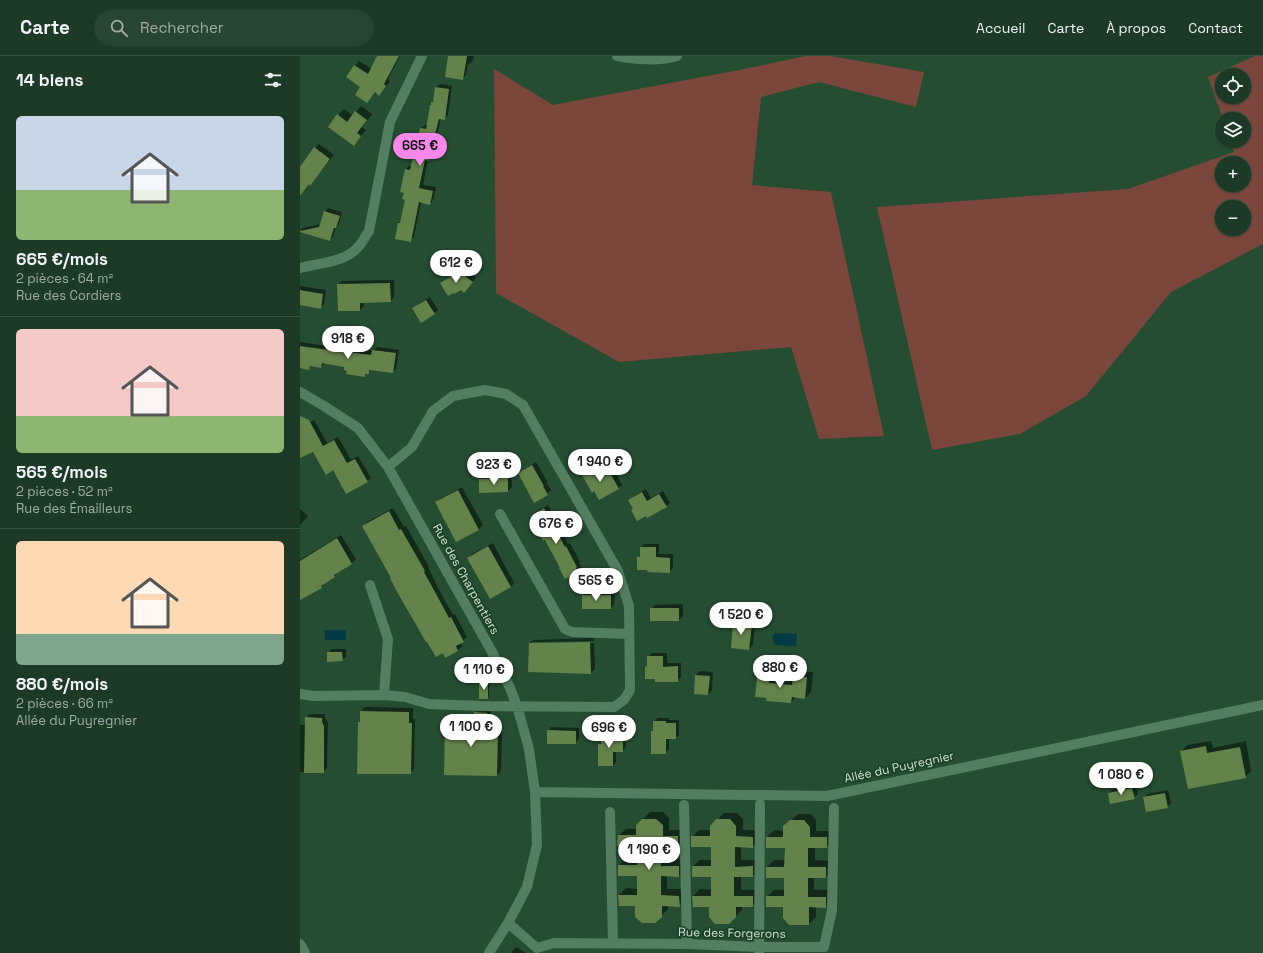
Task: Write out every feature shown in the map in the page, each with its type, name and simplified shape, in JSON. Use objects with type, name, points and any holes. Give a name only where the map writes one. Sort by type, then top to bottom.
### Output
[{"type":"street","points":[[300,268],[340,258],[353,252],[361,244],[369,231],[390,122],[422,56]]},
{"type":"street","points":[[617,56],[646,59],[671,58],[677,56]]},
{"type":"street","points":[[300,694],[312,696],[384,695],[405,697],[429,704],[614,707],[624,700],[630,690],[629,606],[618,571],[523,405],[506,394],[485,390],[453,396],[433,411],[412,447],[388,466]]},
{"type":"street","name":"Rue des Charpentiers","points":[[300,392],[358,428],[388,466],[491,650],[517,706],[529,749],[535,792],[537,845],[526,887],[508,923],[489,953]]},
{"type":"street","points":[[500,514],[565,629],[572,632],[629,634]]},
{"type":"street","points":[[370,586],[388,639],[384,695]]},
{"type":"street","name":"Allée du Puyregnier","points":[[535,792],[828,796],[1263,705]]},
{"type":"street","points":[[759,950],[760,804]]},
{"type":"street","points":[[684,805],[687,944]]},
{"type":"street","name":"Rue des Forgerons","points":[[508,923],[539,950],[554,943],[687,944],[759,950],[824,947],[832,910],[834,808]]},
{"type":"street","points":[[610,812],[613,943]]},
{"type":"street","points":[[300,944],[305,953]]},
{"type":"shaded area","points":[[806,56],[830,56],[924,72],[916,107],[819,82],[761,97],[752,185],[831,192],[884,436],[819,439],[791,347],[619,362],[496,293],[494,69],[553,105]]},
{"type":"shaded area","points":[[1255,56],[1263,56],[1263,244],[1171,292],[1086,396],[1020,434],[932,450],[877,207],[1128,189],[1215,159],[1215,192],[1251,192],[1251,156],[1223,156],[1234,152],[1233,148],[1251,148],[1251,112],[1220,112],[1218,104],[1251,104],[1251,68],[1228,68]]},
{"type":"shaded area","points":[[1215,74],[1215,97],[1208,77]]},
{"type":"water","points":[[324,630],[346,630],[346,640],[325,640]]},
{"type":"water","points":[[775,633],[797,634],[796,646],[775,645],[772,639]]},
{"type":"building","points":[[377,56],[399,56],[384,84],[386,86],[379,96],[375,92],[367,103],[355,95],[360,87],[346,77],[354,65],[368,74]]},
{"type":"building","points":[[448,56],[467,56],[463,80],[445,77]]},
{"type":"building","points":[[435,87],[449,89],[445,120],[439,119],[428,161],[425,160],[419,188],[433,191],[430,205],[419,202],[411,242],[395,239],[405,200],[402,199],[404,193],[400,192],[405,169],[410,170],[420,128],[426,129]]},
{"type":"building","points":[[355,111],[367,120],[357,133],[361,136],[354,146],[328,127],[337,114],[347,122]]},
{"type":"building","points":[[314,147],[330,159],[310,186],[309,184],[300,196],[300,167]]},
{"type":"building","points":[[324,211],[340,216],[330,241],[300,232],[319,227]]},
{"type":"building","points":[[457,270],[473,282],[464,293],[461,290],[448,296],[440,283],[452,276]]},
{"type":"building","points":[[390,283],[391,302],[360,303],[360,311],[338,311],[337,284]]},
{"type":"building","points":[[300,290],[323,294],[321,309],[300,305]]},
{"type":"building","points":[[426,300],[435,314],[421,323],[412,308]]},
{"type":"building","points":[[300,346],[329,350],[330,348],[371,355],[372,350],[396,353],[393,373],[369,370],[369,374],[365,374],[365,377],[346,374],[347,371],[344,370],[344,367],[322,363],[321,368],[310,366],[309,370],[300,368]]},
{"type":"building","points":[[300,416],[309,420],[323,446],[334,440],[347,463],[355,459],[368,482],[346,494],[333,470],[326,475],[313,452],[300,458]]},
{"type":"building","points":[[532,465],[548,495],[534,503],[518,473]]},
{"type":"building","points":[[594,466],[601,478],[610,473],[619,489],[599,500],[594,491],[592,493],[581,473]]},
{"type":"building","points":[[508,478],[508,492],[479,493],[479,479]]},
{"type":"building","points":[[458,490],[479,530],[456,542],[435,502]]},
{"type":"building","points":[[642,492],[647,501],[659,494],[667,507],[647,518],[646,516],[637,521],[628,500]]},
{"type":"building","points":[[544,508],[581,576],[571,582],[568,577],[565,579],[545,540],[543,541],[537,530],[539,530],[531,516]]},
{"type":"building","points":[[389,511],[399,530],[401,529],[449,618],[451,617],[464,642],[456,646],[458,651],[445,658],[443,653],[436,657],[426,642],[362,526]]},
{"type":"building","points":[[337,538],[352,564],[334,575],[335,577],[321,586],[322,588],[300,600],[300,561]]},
{"type":"building","points":[[488,546],[511,587],[490,599],[467,558]]},
{"type":"building","points":[[640,547],[656,547],[656,557],[670,558],[670,573],[637,570],[637,557],[640,557]]},
{"type":"building","points":[[582,595],[611,595],[611,609],[582,609]]},
{"type":"building","points":[[650,608],[679,608],[679,621],[650,621]]},
{"type":"building","points":[[733,623],[752,624],[749,650],[731,648]]},
{"type":"building","points":[[590,642],[591,674],[528,672],[529,643]]},
{"type":"building","points":[[327,652],[342,652],[343,661],[327,662]]},
{"type":"building","points":[[647,656],[663,656],[663,667],[678,666],[678,682],[655,682],[655,679],[645,679]]},
{"type":"building","points":[[758,670],[770,671],[769,683],[792,685],[793,676],[807,677],[805,699],[792,697],[791,703],[766,701],[767,698],[755,697]]},
{"type":"building","points":[[695,675],[710,676],[708,695],[694,694]]},
{"type":"building","points":[[479,683],[488,683],[488,699],[479,699]]},
{"type":"building","points":[[360,711],[409,712],[409,723],[412,723],[411,774],[357,774],[358,722],[360,722]]},
{"type":"building","points":[[474,712],[487,713],[487,732],[498,732],[497,776],[444,775],[445,731],[448,731],[448,720],[474,721]]},
{"type":"building","points":[[305,717],[322,718],[324,726],[324,773],[304,773]]},
{"type":"building","points":[[653,721],[676,723],[676,739],[666,739],[666,754],[651,754],[651,731],[653,731]]},
{"type":"building","points":[[547,730],[576,731],[576,744],[547,744]]},
{"type":"building","points":[[613,733],[613,736],[623,736],[623,752],[613,752],[613,766],[598,766],[598,744],[601,744],[601,734]]},
{"type":"building","points":[[1206,746],[1207,753],[1240,747],[1246,778],[1188,789],[1180,751]]},
{"type":"building","points":[[1132,788],[1135,799],[1110,804],[1108,793]]},
{"type":"building","points":[[1165,793],[1168,808],[1146,812],[1143,797]]},
{"type":"building","points":[[642,819],[656,819],[663,825],[663,836],[678,836],[678,847],[661,847],[661,866],[679,866],[679,877],[661,876],[661,895],[679,896],[680,907],[662,906],[662,917],[655,923],[642,923],[635,917],[635,906],[619,906],[618,895],[637,895],[637,876],[618,876],[618,865],[637,865],[637,846],[617,846],[618,835],[636,835],[636,825]]},
{"type":"building","points":[[716,819],[730,819],[736,826],[736,836],[753,837],[753,848],[735,847],[735,867],[753,866],[753,877],[734,877],[734,896],[753,896],[753,907],[736,907],[736,917],[729,924],[715,924],[709,917],[709,907],[693,907],[692,896],[711,896],[711,877],[692,877],[692,866],[711,866],[711,847],[691,847],[691,836],[710,836],[710,826]]},
{"type":"building","points":[[790,820],[804,820],[810,827],[810,837],[827,837],[827,848],[808,848],[808,867],[826,867],[826,878],[808,878],[808,897],[826,897],[826,908],[809,907],[809,925],[789,925],[783,918],[783,907],[766,907],[766,896],[784,896],[784,878],[766,878],[766,867],[784,867],[785,848],[766,848],[766,837],[783,837],[783,826]]}]
